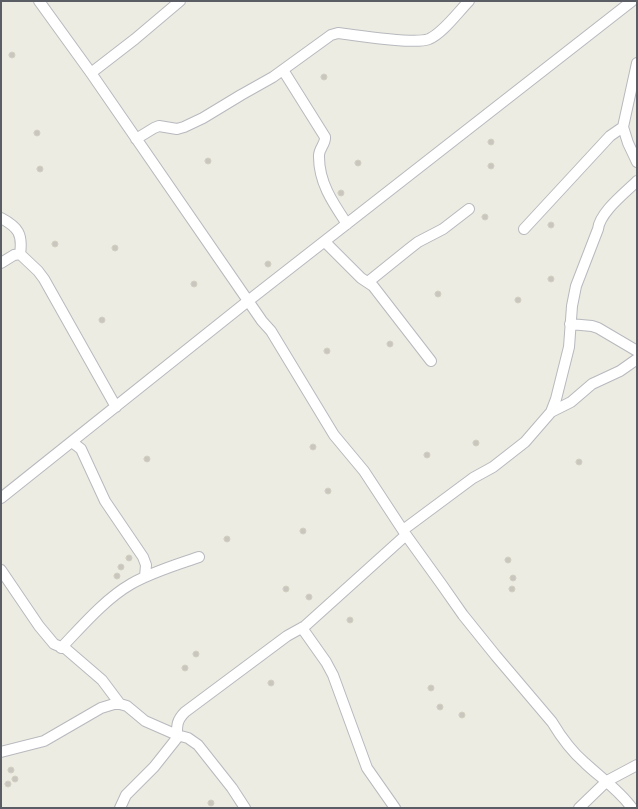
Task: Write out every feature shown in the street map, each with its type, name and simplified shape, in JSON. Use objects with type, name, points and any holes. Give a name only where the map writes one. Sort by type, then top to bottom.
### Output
[{"type":"street","points":[[39,1],[91,73],[262,322],[271,331],[334,435],[364,471],[463,615],[548,717],[569,747],[607,781],[632,808]]},
{"type":"street","points":[[91,73],[135,39],[180,1]]},
{"type":"street","points":[[136,139],[159,126],[172,129],[184,127],[203,118],[283,70],[334,34],[408,40],[430,39],[469,1]]},
{"type":"street","points":[[1,498],[248,301],[632,1]]},
{"type":"street","points":[[637,63],[623,127],[628,143],[637,162]]},
{"type":"street","points":[[283,70],[324,137],[325,141],[319,152],[320,171],[325,188],[330,198],[347,224]]},
{"type":"street","points":[[524,229],[610,136],[623,127]]},
{"type":"street","points":[[120,808],[126,795],[154,767],[176,740],[176,726],[185,712],[287,636],[302,628],[405,532],[473,478],[493,467],[525,442],[551,412],[556,399],[569,347],[570,324],[576,286],[601,218],[637,181]]},
{"type":"street","points":[[368,282],[418,242],[443,229],[469,209]]},
{"type":"street","points":[[1,218],[11,223],[19,231],[21,239],[20,254]]},
{"type":"street","points":[[325,242],[361,278],[368,282],[396,314],[431,361]]},
{"type":"street","points":[[20,254],[38,271],[44,279],[116,407]]},
{"type":"street","points":[[1,263],[14,255],[20,254]]},
{"type":"street","points":[[570,324],[598,328],[637,351]]},
{"type":"street","points":[[551,412],[571,402],[592,384],[620,371],[637,359]]},
{"type":"street","points":[[72,442],[81,449],[105,501],[143,557],[146,565],[145,577]]},
{"type":"street","points":[[61,648],[110,599],[129,585],[145,577],[199,557]]},
{"type":"street","points":[[1,570],[39,626],[54,644],[66,650],[102,680],[120,704]]},
{"type":"street","points":[[302,628],[326,662],[333,675],[367,768],[395,808]]},
{"type":"street","points":[[1,752],[44,741],[101,708],[114,704],[120,704],[127,706],[144,721],[188,738],[198,745],[232,788],[245,808]]},
{"type":"street","points":[[579,808],[607,781],[637,765]]},
{"type":"building","points":[[12,52],[15,55],[12,58],[9,55]]},
{"type":"building","points":[[324,74],[327,77],[324,80],[321,77]]},
{"type":"building","points":[[37,130],[40,133],[37,136],[34,133]]},
{"type":"building","points":[[491,139],[494,142],[491,145],[488,142]]},
{"type":"building","points":[[208,158],[211,161],[208,164],[205,161]]},
{"type":"building","points":[[358,160],[361,163],[358,166],[355,163]]},
{"type":"building","points":[[491,163],[494,166],[491,169],[488,166]]},
{"type":"building","points":[[40,166],[43,169],[40,172],[37,169]]},
{"type":"building","points":[[341,190],[344,193],[341,196],[338,193]]},
{"type":"building","points":[[485,214],[488,217],[485,220],[482,217]]},
{"type":"building","points":[[551,222],[554,225],[551,228],[548,225]]},
{"type":"building","points":[[55,241],[58,244],[55,247],[52,244]]},
{"type":"building","points":[[115,245],[118,248],[115,251],[112,248]]},
{"type":"building","points":[[268,261],[271,264],[268,267],[265,264]]},
{"type":"building","points":[[551,276],[554,279],[551,282],[548,279]]},
{"type":"building","points":[[194,281],[197,284],[194,287],[191,284]]},
{"type":"building","points":[[438,291],[441,294],[438,297],[435,294]]},
{"type":"building","points":[[518,297],[521,300],[518,303],[515,300]]},
{"type":"building","points":[[102,317],[105,320],[102,323],[99,320]]},
{"type":"building","points":[[390,341],[393,344],[390,347],[387,344]]},
{"type":"building","points":[[327,348],[330,351],[327,354],[324,351]]},
{"type":"building","points":[[476,440],[479,443],[476,446],[473,443]]},
{"type":"building","points":[[313,444],[316,447],[313,450],[310,447]]},
{"type":"building","points":[[427,452],[430,455],[427,458],[424,455]]},
{"type":"building","points":[[147,456],[150,459],[147,462],[144,459]]},
{"type":"building","points":[[579,459],[582,462],[579,465],[576,462]]},
{"type":"building","points":[[328,488],[331,491],[328,494],[325,491]]},
{"type":"building","points":[[303,528],[306,531],[303,534],[300,531]]},
{"type":"building","points":[[227,536],[230,539],[227,542],[224,539]]},
{"type":"building","points":[[129,555],[132,558],[129,561],[126,558]]},
{"type":"building","points":[[508,557],[511,560],[508,563],[505,560]]},
{"type":"building","points":[[121,564],[124,567],[121,570],[118,567]]},
{"type":"building","points":[[117,573],[120,576],[117,579],[114,576]]},
{"type":"building","points":[[513,575],[516,578],[513,581],[510,578]]},
{"type":"building","points":[[286,586],[289,589],[286,592],[283,589]]},
{"type":"building","points":[[512,586],[515,589],[512,592],[509,589]]},
{"type":"building","points":[[309,594],[312,597],[309,600],[306,597]]},
{"type":"building","points":[[350,617],[353,620],[350,623],[347,620]]},
{"type":"building","points":[[196,651],[199,654],[196,657],[193,654]]},
{"type":"building","points":[[185,665],[188,668],[185,671],[182,668]]},
{"type":"building","points":[[271,680],[274,683],[271,686],[268,683]]},
{"type":"building","points":[[431,685],[434,688],[431,691],[428,688]]},
{"type":"building","points":[[440,704],[443,707],[440,710],[437,707]]},
{"type":"building","points":[[462,712],[465,715],[462,718],[459,715]]},
{"type":"building","points":[[11,767],[14,770],[11,773],[8,770]]},
{"type":"building","points":[[15,776],[18,779],[15,782],[12,779]]},
{"type":"building","points":[[8,781],[11,784],[8,787],[5,784]]},
{"type":"building","points":[[211,800],[214,803],[211,806],[208,803]]}]
